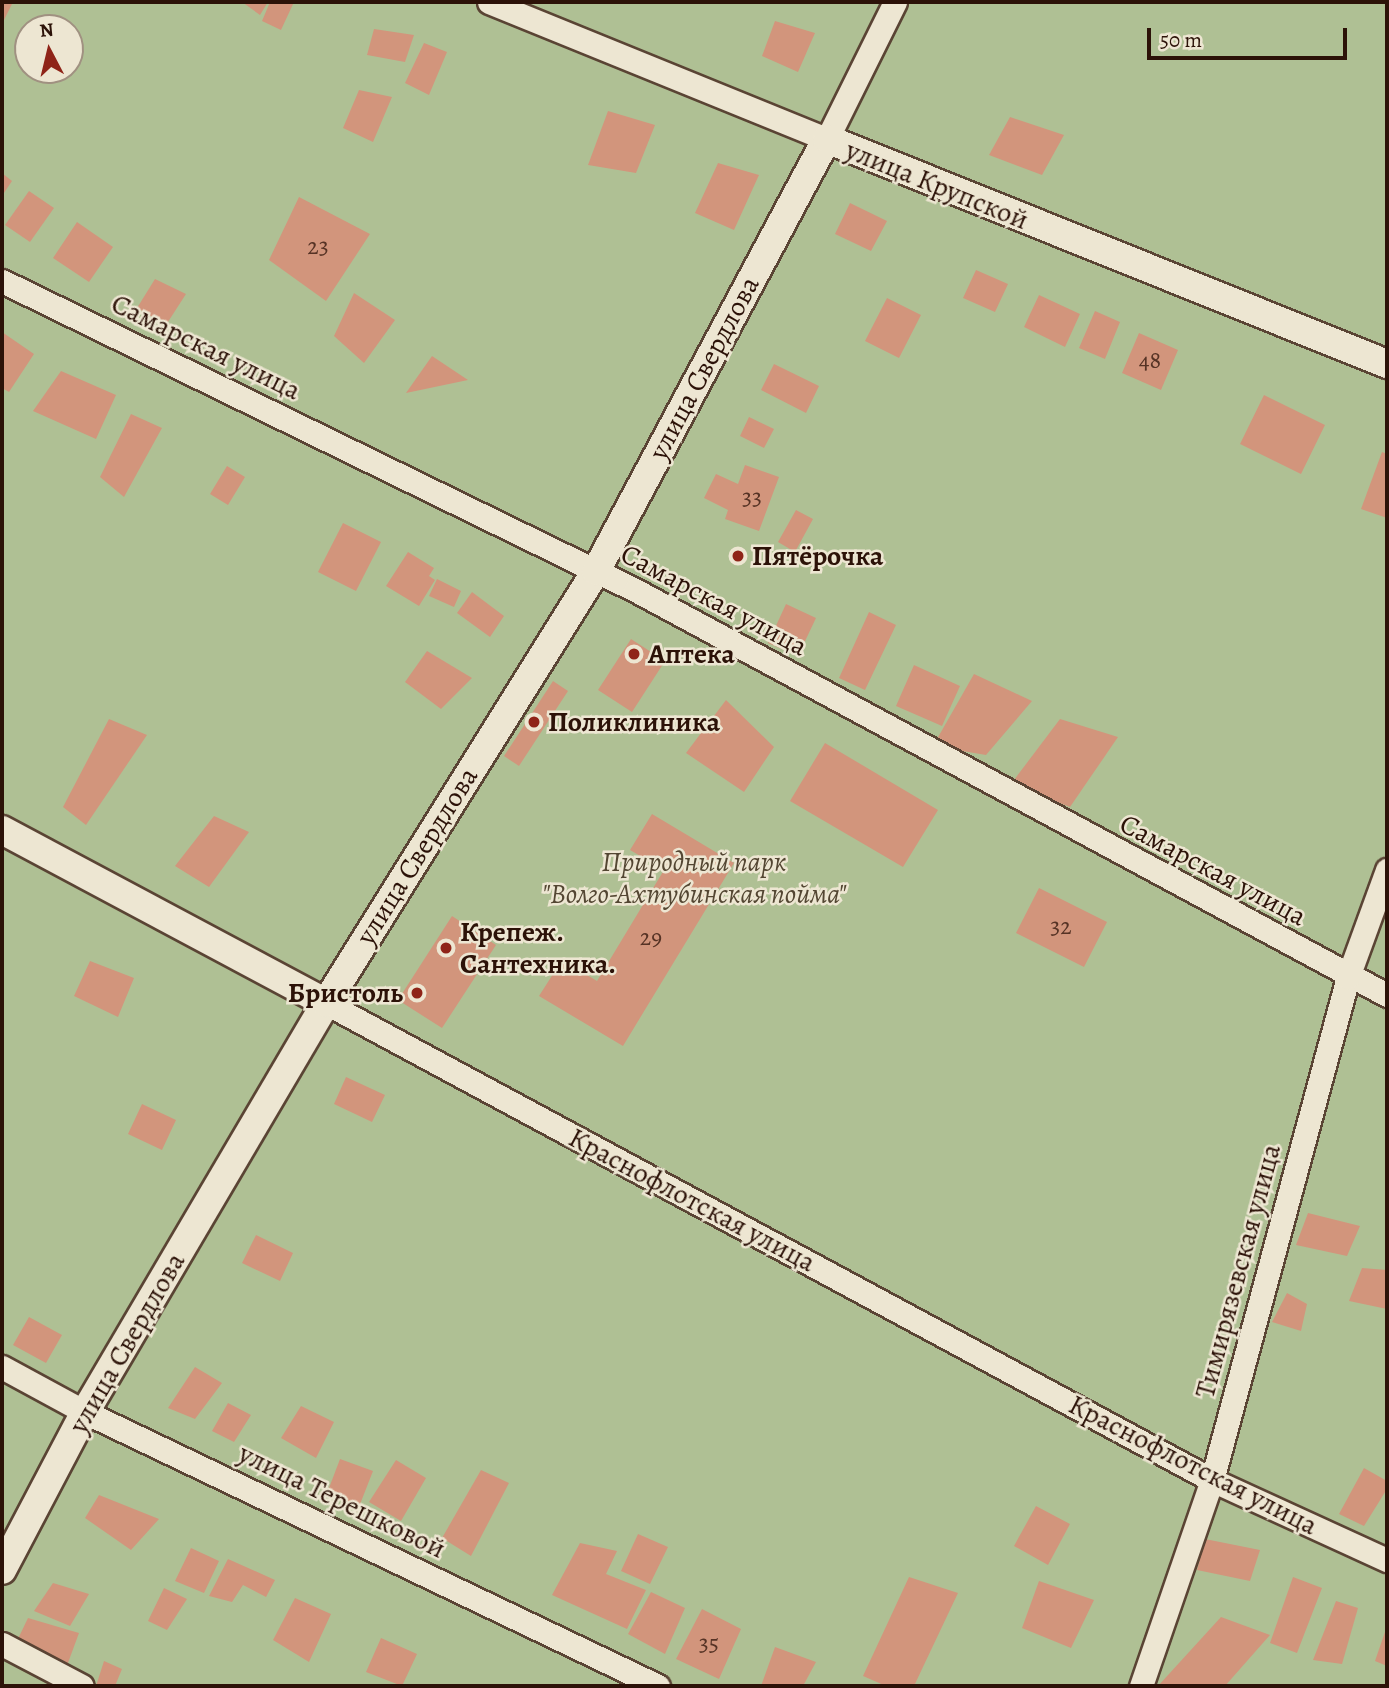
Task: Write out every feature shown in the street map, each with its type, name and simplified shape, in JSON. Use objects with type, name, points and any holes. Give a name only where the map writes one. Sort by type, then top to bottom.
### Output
[{"type":"street","name":"улица Крупской","points":[[489,2],[1387,364]]},
{"type":"street","points":[[827,139],[895,2]]},
{"type":"street","name":"улица Свердлова","points":[[2,1570],[85,1412],[326,1003],[596,571],[827,139]]},
{"type":"street","name":"Самарская улица","points":[[2,281],[596,571],[1348,977],[1387,995]]},
{"type":"street","name":"Краснофлотская улица","points":[[2,830],[1212,1480],[1387,1560]]},
{"type":"street","name":"Тимирязевская улица","points":[[1141,1686],[1212,1480],[1348,977],[1387,870]]},
{"type":"street","name":"улица Терешковой","points":[[2,1367],[85,1412],[658,1686]]},
{"type":"street","points":[[2,1644],[82,1686]]},
{"type":"green space","name":"Природный парк \"Волго-Ахтубинская пойма\"","points":[[2,2],[1387,2],[1387,1686],[2,1686]]},
{"type":"building","points":[[2,2],[13,2],[2,24]]},
{"type":"building","points":[[242,2],[268,2],[260,15]]},
{"type":"building","points":[[270,2],[294,2],[281,30],[262,21]]},
{"type":"building","points":[[775,21],[815,33],[798,72],[762,56]]},
{"type":"building","points":[[374,29],[414,35],[405,62],[367,55]]},
{"type":"building","points":[[424,43],[447,52],[429,95],[405,83]]},
{"type":"building","points":[[359,90],[392,97],[373,142],[343,128]]},
{"type":"building","points":[[608,111],[655,125],[636,173],[588,165]]},
{"type":"building","points":[[1010,117],[1064,135],[1042,175],[989,155]]},
{"type":"building","points":[[718,163],[759,175],[734,230],[695,213]]},
{"type":"building","points":[[2,173],[12,181],[2,196]]},
{"type":"building","points":[[29,191],[54,208],[30,242],[5,225]]},
{"type":"building","points":[[299,197],[370,234],[326,301],[269,260]]},
{"type":"building","points":[[850,203],[887,221],[871,251],[835,234]]},
{"type":"building","points":[[77,222],[113,247],[89,282],[53,258]]},
{"type":"building","points":[[976,270],[1008,284],[995,312],[963,298]]},
{"type":"building","points":[[155,279],[186,294],[166,325],[137,308]]},
{"type":"building","points":[[354,293],[395,320],[364,363],[334,336]]},
{"type":"building","points":[[1039,295],[1080,314],[1065,347],[1024,327]]},
{"type":"building","points":[[887,298],[921,315],[899,358],[865,341]]},
{"type":"building","points":[[1095,311],[1120,322],[1105,359],[1079,348]]},
{"type":"building","points":[[2,332],[34,354],[9,392],[2,388]]},
{"type":"building","points":[[1139,333],[1178,350],[1161,390],[1122,373]]},
{"type":"building","points":[[432,356],[468,380],[406,393]]},
{"type":"building","points":[[774,364],[819,386],[806,413],[761,390]]},
{"type":"building","points":[[61,371],[116,395],[96,439],[33,411]]},
{"type":"building","points":[[1264,395],[1325,425],[1301,474],[1240,444]]},
{"type":"building","points":[[131,414],[162,428],[124,497],[100,477]]},
{"type":"building","points":[[749,417],[774,429],[764,448],[740,436]]},
{"type":"building","points":[[1382,452],[1387,454],[1387,518],[1361,509]]},
{"type":"building","points":[[745,465],[779,477],[759,531],[725,519],[728,510],[704,498],[716,474],[738,484]]},
{"type":"building","points":[[227,466],[245,477],[228,505],[210,494]]},
{"type":"building","points":[[796,510],[813,519],[795,552],[778,542]]},
{"type":"building","points":[[343,523],[381,542],[356,591],[318,572]]},
{"type":"building","points":[[408,552],[434,568],[429,576],[435,580],[419,606],[386,586]]},
{"type":"building","points":[[437,579],[461,591],[454,607],[429,596]]},
{"type":"building","points":[[472,592],[504,616],[490,637],[457,613]]},
{"type":"building","points":[[786,604],[816,618],[798,656],[768,643]]},
{"type":"building","points":[[869,612],[896,625],[865,690],[839,678]]},
{"type":"building","points":[[631,639],[665,661],[632,712],[598,690]]},
{"type":"building","points":[[427,651],[472,678],[441,709],[405,682]]},
{"type":"building","points":[[914,665],[960,686],[942,726],[896,706]]},
{"type":"building","points":[[974,674],[1032,701],[986,755],[933,746]]},
{"type":"building","points":[[553,681],[568,691],[519,766],[504,756]]},
{"type":"building","points":[[726,700],[774,747],[744,792],[686,753]]},
{"type":"building","points":[[109,719],[147,735],[86,825],[63,807]]},
{"type":"building","points":[[1060,719],[1118,737],[1070,807],[1011,784]]},
{"type":"building","points":[[825,743],[938,810],[903,867],[790,801]]},
{"type":"building","points":[[652,814],[734,863],[623,1046],[539,996],[562,960],[597,981],[664,870],[630,850]]},
{"type":"building","points":[[214,816],[249,832],[209,887],[175,866]]},
{"type":"building","points":[[1039,888],[1107,922],[1084,967],[1016,933]]},
{"type":"building","points":[[452,916],[496,945],[442,1028],[398,1000]]},
{"type":"building","points":[[90,961],[134,978],[118,1017],[74,996]]},
{"type":"building","points":[[346,1077],[385,1095],[372,1122],[334,1104]]},
{"type":"building","points":[[142,1104],[176,1120],[162,1150],[128,1134]]},
{"type":"building","points":[[1308,1213],[1360,1226],[1347,1256],[1296,1245]]},
{"type":"building","points":[[256,1235],[293,1253],[280,1281],[242,1263]]},
{"type":"building","points":[[1362,1268],[1387,1270],[1387,1309],[1349,1301]]},
{"type":"building","points":[[1287,1293],[1307,1304],[1301,1331],[1272,1322]]},
{"type":"building","points":[[29,1317],[62,1335],[46,1363],[13,1345]]},
{"type":"building","points":[[195,1367],[222,1383],[195,1419],[168,1408]]},
{"type":"building","points":[[228,1403],[251,1415],[234,1442],[212,1431]]},
{"type":"building","points":[[301,1406],[334,1422],[316,1458],[281,1438]]},
{"type":"building","points":[[340,1459],[373,1471],[357,1512],[329,1488]]},
{"type":"building","points":[[396,1460],[426,1478],[401,1521],[369,1502]]},
{"type":"building","points":[[1364,1468],[1387,1481],[1387,1489],[1364,1526],[1339,1514]]},
{"type":"building","points":[[481,1470],[509,1483],[471,1556],[442,1538]]},
{"type":"building","points":[[99,1495],[159,1519],[131,1550],[85,1518]]},
{"type":"building","points":[[1036,1506],[1070,1524],[1048,1565],[1014,1546]]},
{"type":"building","points":[[638,1534],[668,1547],[650,1584],[621,1571]]},
{"type":"building","points":[[1205,1539],[1260,1550],[1250,1581],[1197,1570]]},
{"type":"building","points":[[580,1543],[617,1551],[606,1574],[646,1590],[627,1629],[552,1595]]},
{"type":"building","points":[[191,1548],[219,1561],[204,1593],[175,1581]]},
{"type":"building","points":[[228,1559],[275,1580],[266,1597],[243,1585],[232,1602],[209,1596]]},
{"type":"building","points":[[909,1577],[958,1593],[914,1686],[886,1686],[863,1676]]},
{"type":"building","points":[[1293,1577],[1322,1588],[1297,1653],[1270,1643]]},
{"type":"building","points":[[1039,1581],[1094,1600],[1071,1648],[1022,1628]]},
{"type":"building","points":[[53,1583],[89,1594],[70,1626],[34,1611]]},
{"type":"building","points":[[164,1588],[187,1599],[167,1630],[148,1621]]},
{"type":"building","points":[[651,1592],[685,1608],[665,1654],[628,1634]]},
{"type":"building","points":[[295,1598],[331,1614],[309,1662],[273,1640]]},
{"type":"building","points":[[1336,1601],[1358,1608],[1342,1664],[1313,1660]]},
{"type":"building","points":[[702,1609],[741,1629],[719,1679],[676,1659]]},
{"type":"building","points":[[1221,1617],[1270,1635],[1225,1686],[1158,1686]]},
{"type":"building","points":[[28,1618],[79,1633],[65,1671],[15,1645]]},
{"type":"building","points":[[1387,1626],[1387,1666],[1375,1661]]},
{"type":"building","points":[[381,1638],[417,1654],[402,1686],[366,1672]]},
{"type":"building","points":[[775,1647],[816,1662],[803,1686],[761,1686]]},
{"type":"building","points":[[104,1661],[122,1669],[115,1686],[96,1686]]},
{"type":"place","name":"Пятёрочка","points":[[738,556]]},
{"type":"place","name":"Аптека","points":[[634,654]]},
{"type":"place","name":"Поликлиника","points":[[534,722]]},
{"type":"place","name":"Крепеж. Сантехника.","points":[[446,948]]},
{"type":"place","name":"Бристоль","points":[[417,993]]}]
